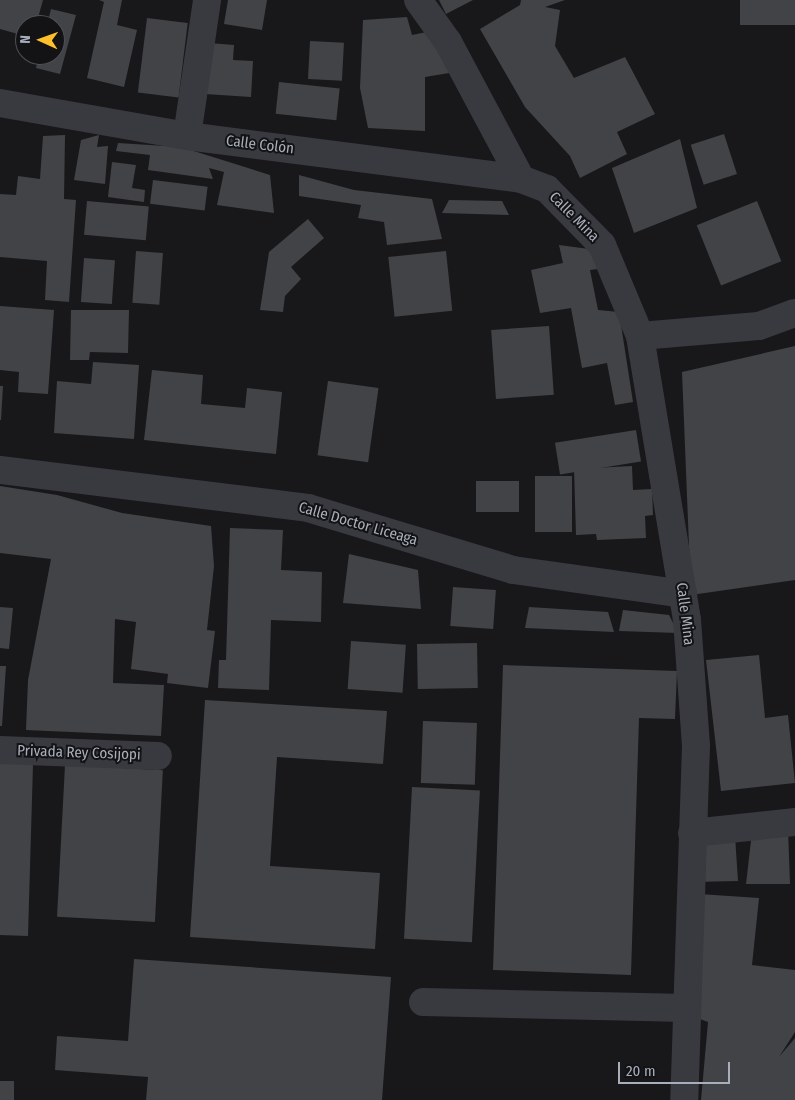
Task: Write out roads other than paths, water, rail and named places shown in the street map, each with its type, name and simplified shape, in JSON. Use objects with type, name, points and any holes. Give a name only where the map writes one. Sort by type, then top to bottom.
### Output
[{"type":"street","points":[[187,136],[206,0]]},
{"type":"street","points":[[418,0],[448,42],[521,179]]},
{"type":"street","name":"Calle Colón","points":[[0,103],[187,136],[521,179]]},
{"type":"street","name":"Calle Mina","points":[[521,179],[546,189],[602,245],[640,336],[683,594],[696,746],[692,833],[692,922],[686,1008],[684,1100]]},
{"type":"street","points":[[640,336],[760,326],[795,312]]},
{"type":"street","name":"Calle Doctor Liceaga","points":[[0,470],[308,508],[513,570],[683,594]]},
{"type":"street","name":"Privada Rey Cosijopi","points":[[0,750],[158,756]]},
{"type":"street","points":[[692,833],[795,822]]},
{"type":"street","points":[[423,1002],[686,1008]]}]
